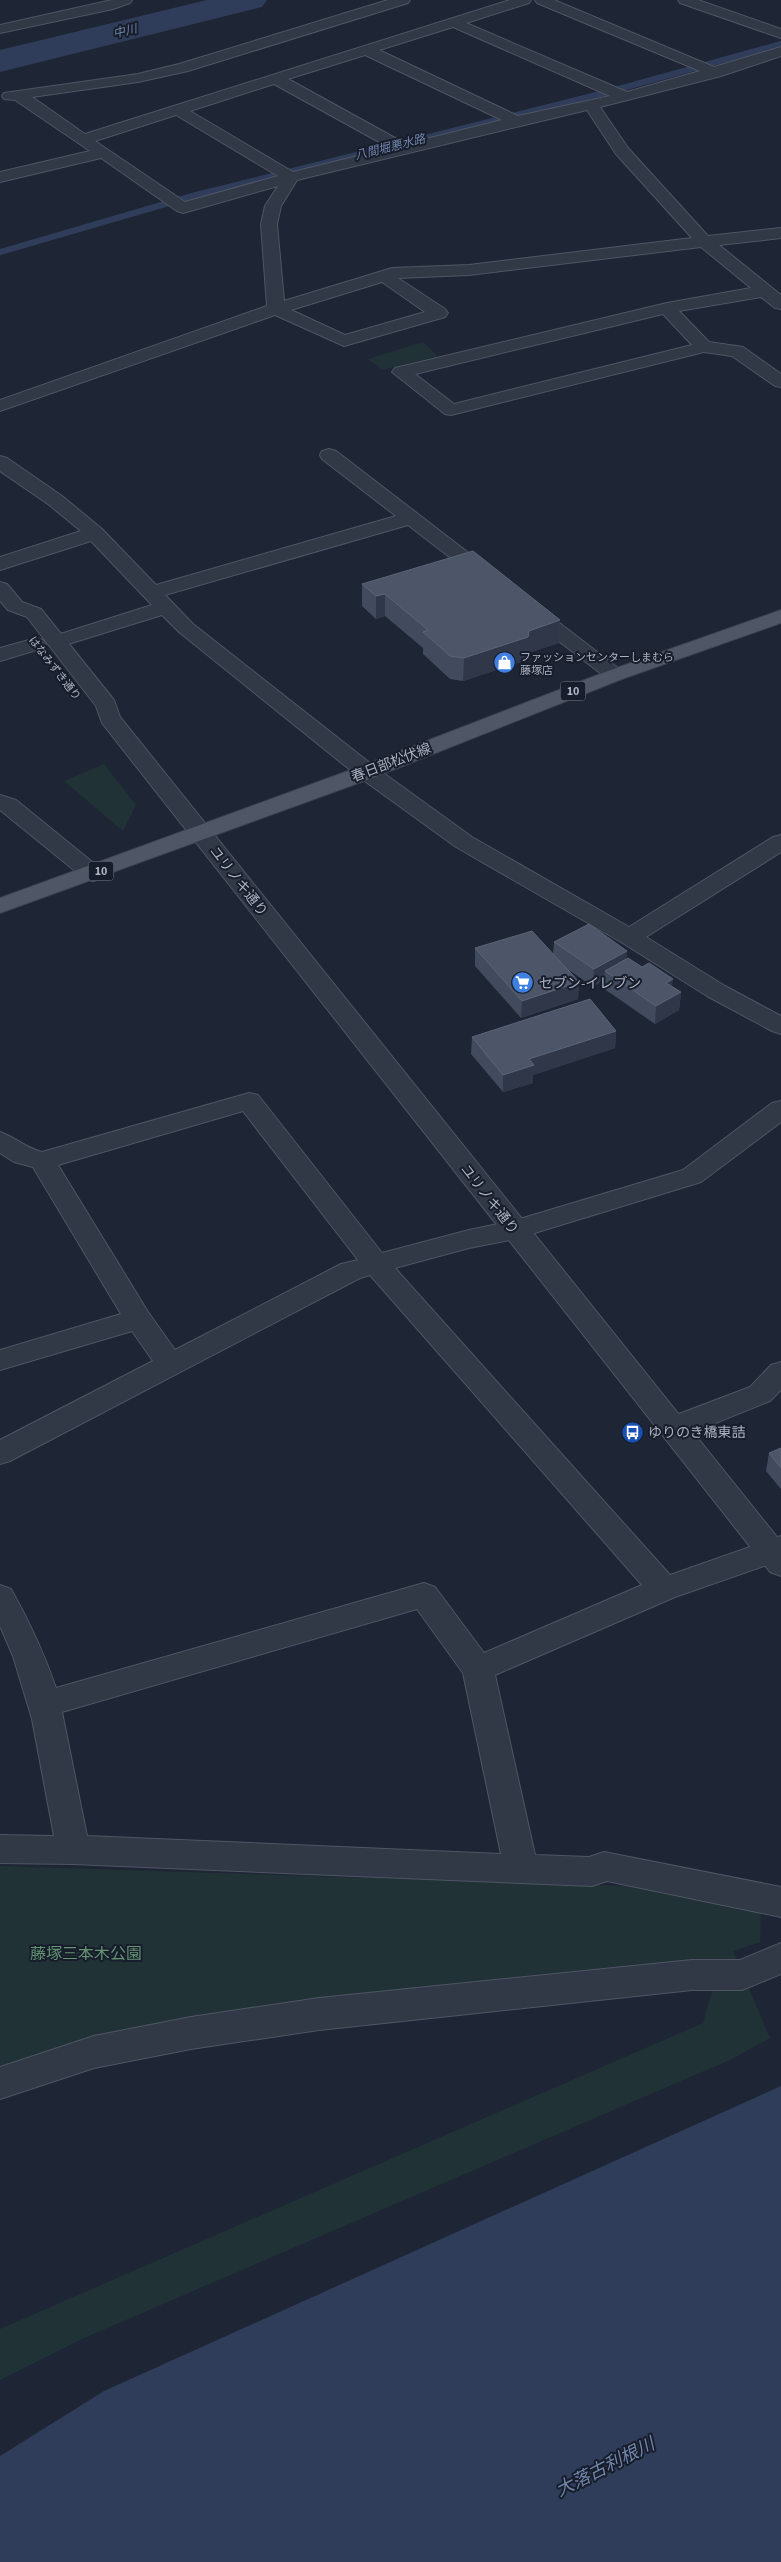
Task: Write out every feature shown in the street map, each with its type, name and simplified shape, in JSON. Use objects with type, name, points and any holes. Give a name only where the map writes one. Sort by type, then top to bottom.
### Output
[{"type":"main road","name":"春日部松伏線","points":[[0,906],[93,874],[367,772],[615,675],[781,616]]},
{"type":"street","points":[[0,29],[108,6],[125,0]]},
{"type":"street","points":[[0,98],[17,94],[138,78],[183,68],[403,0]]},
{"type":"street","points":[[84,140],[369,51],[524,0]]},
{"type":"street","points":[[542,0],[716,73]]},
{"type":"street","points":[[685,0],[781,34]]},
{"type":"street","points":[[455,23],[625,97]]},
{"type":"street","points":[[369,51],[516,121]]},
{"type":"street","points":[[17,94],[183,208],[291,177],[516,121],[625,97],[716,73],[781,51]]},
{"type":"street","points":[[277,79],[404,149]]},
{"type":"street","points":[[591,105],[622,151],[704,241],[781,304]]},
{"type":"street","points":[[178,110],[291,177]]},
{"type":"street","points":[[0,178],[104,154]]},
{"type":"street","points":[[276,309],[269,224],[273,206],[291,177]]},
{"type":"street","points":[[0,406],[276,309],[383,275],[508,266],[577,255],[781,233]]},
{"type":"street","points":[[276,309],[344,341],[439,313],[383,275]]},
{"type":"street","points":[[764,291],[667,308],[401,372],[451,410],[704,347],[737,351],[781,382]]},
{"type":"street","points":[[667,308],[704,347]]},
{"type":"street","points":[[329,456],[615,675]]},
{"type":"street","points":[[0,462],[55,500],[95,532],[186,628],[367,772],[464,842],[629,937],[716,991],[781,1026]]},
{"type":"street","points":[[152,592],[410,518]]},
{"type":"street","points":[[0,564],[95,532]]},
{"type":"street","name":"はなみずき通り","points":[[0,588],[15,606],[34,613],[58,641],[106,705],[110,718],[201,833]]},
{"type":"street","name":"はなみずき通り","points":[[15,606],[15,615],[70,689],[90,709],[110,718]]},
{"type":"street","points":[[58,641],[166,607]]},
{"type":"street","points":[[0,654],[36,644]]},
{"type":"street","points":[[0,802],[8,805],[93,874]]},
{"type":"street","name":"ユリノキ通り","points":[[201,833],[515,1230],[778,1554]]},
{"type":"street","points":[[629,937],[781,842]]},
{"type":"street","points":[[0,1140],[23,1156],[42,1161],[249,1101],[375,1263],[664,1589]]},
{"type":"street","points":[[0,1454],[170,1363],[351,1271],[375,1263],[515,1230],[692,1176],[781,1109]]},
{"type":"street","points":[[42,1161],[138,1319],[170,1363]]},
{"type":"street","points":[[0,1360],[138,1319]]},
{"type":"street","points":[[674,1428],[760,1394],[781,1372]]},
{"type":"street","points":[[478,1669],[664,1589],[778,1554]]},
{"type":"street","points":[[46,1704],[424,1595],[478,1669],[520,1867]]},
{"type":"street","points":[[0,1597],[17,1624],[46,1704],[73,1850]]},
{"type":"street","points":[[0,1849],[73,1850],[520,1867],[592,1872],[604,1866],[781,1902]]},
{"type":"street","points":[[0,2083],[94,2052],[191,2033],[319,2014],[692,1975],[742,1975],[781,1958]]},
{"type":"green space","points":[[423,342],[438,356],[382,370],[368,359]]},
{"type":"green space","points":[[104,764],[136,805],[123,831],[64,781]]},
{"type":"green space","name":"藤塚三本木公園","points":[[0,1866],[656,1887],[761,1907],[760,1942],[733,1951],[770,2038],[732,2059],[84,2338],[0,2380],[0,2329],[703,2023],[712,1992],[692,1960],[0,2071]]},
{"type":"water","name":"大落古利根川","points":[[781,2086],[781,2562],[0,2562],[0,2456],[104,2391]]},
{"type":"building","points":[[473,551],[560,620],[529,631],[528,637],[464,658],[450,656],[423,632],[428,630],[385,594],[376,596],[362,584]]},
{"type":"building","points":[[589,924],[627,951],[594,969],[554,942]]},
{"type":"building","points":[[532,931],[579,982],[522,1001],[475,948]]},
{"type":"building","points":[[628,958],[642,967],[649,963],[673,979],[666,983],[681,992],[656,1006],[605,971]]},
{"type":"building","points":[[590,999],[616,1031],[529,1059],[534,1065],[503,1075],[472,1037]]},
{"type":"building","points":[[781,1448],[781,1468],[769,1453]]},
{"type":"waterway","name":"中川","points":[[0,61],[250,0]]},
{"type":"waterway","name":"八間堀悪水路","points":[[0,252],[196,195],[608,92],[781,44]]},
{"type":"place","name":"ファッションセンターしまむら 藤塚店","points":[[504,663]]},
{"type":"place","name":"セブン-イレブン","points":[[523,983]]},
{"type":"place","name":"ゆりのき橋東詰","points":[[632,1432]]}]
